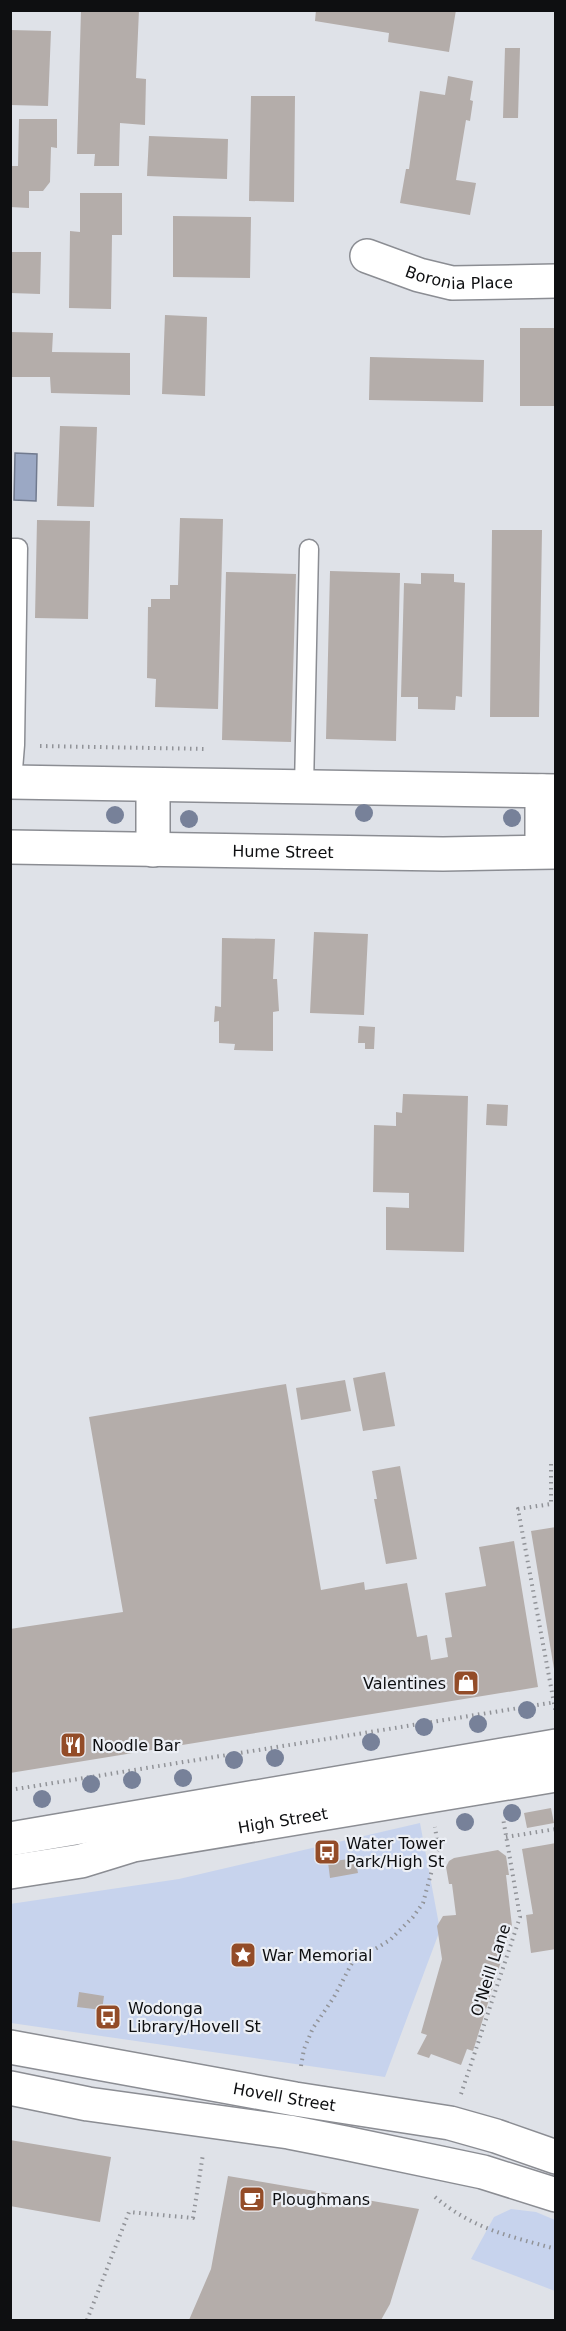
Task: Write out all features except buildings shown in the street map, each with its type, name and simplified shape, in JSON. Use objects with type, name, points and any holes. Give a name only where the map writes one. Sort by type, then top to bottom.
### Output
[{"type":"street","name":"Boronia Place","points":[[367,256],[419,275],[452,283],[555,281]]},
{"type":"street","points":[[11,782],[549,791],[549,851]]},
{"type":"street","points":[[153,786],[153,850]]},
{"type":"street","name":"Hume Street","points":[[10,847],[443,854],[549,851]]},
{"type":"street","name":"High Street","points":[[10,1839],[555,1746]]},
{"type":"street","name":"High Street","points":[[10,1872],[81,1861],[133,1845],[555,1774]]},
{"type":"street","name":"Hovell Street","points":[[10,2047],[294,2099],[450,2123],[496,2136],[555,2157]]},
{"type":"street","points":[[10,2088],[88,2104],[289,2132],[483,2172],[555,2194]]},
{"type":"street","points":[[483,2172],[496,2136]]},
{"type":"lane","points":[[10,548],[18,548],[15,745],[11,782]]},
{"type":"lane","points":[[304,788],[309,549]]},
{"type":"path","points":[[551,1464],[551,1504],[518,1509],[555,1714]]},
{"type":"path","points":[[10,1790],[554,1702]]},
{"type":"path","name":"O'Neill Lane","points":[[450,2123],[520,1917],[497,1785]]},
{"type":"path","points":[[294,2099],[304,2049],[313,2028],[334,1997],[352,1964],[390,1940],[413,1917],[423,1903],[438,1848],[429,1797]]},
{"type":"path","points":[[506,1837],[555,1829]]},
{"type":"path","points":[[87,2320],[129,2212],[193,2218],[204,2149]]},
{"type":"path","points":[[429,2191],[449,2208],[489,2231],[555,2249]]},
{"type":"shaded area","points":[[15,453],[37,454],[36,501],[14,500]]},
{"type":"shaded area","points":[[420,1823],[440,1930],[385,2077],[11,2023],[10,1904],[179,1879]]},
{"type":"shaded area","points":[[511,2209],[536,2212],[555,2220],[555,2291],[471,2259],[494,2217]]},
{"type":"place","name":"Valentines","points":[[466,1683]]},
{"type":"place","name":"Noodle Bar","points":[[73,1745]]},
{"type":"place","name":"Water Tower Park/High St","points":[[327,1852]]},
{"type":"place","name":"War Memorial","points":[[243,1955]]},
{"type":"place","name":"Wodonga Library/Hovell St","points":[[108,2017]]},
{"type":"place","name":"Ploughmans","points":[[252,2199]]}]
